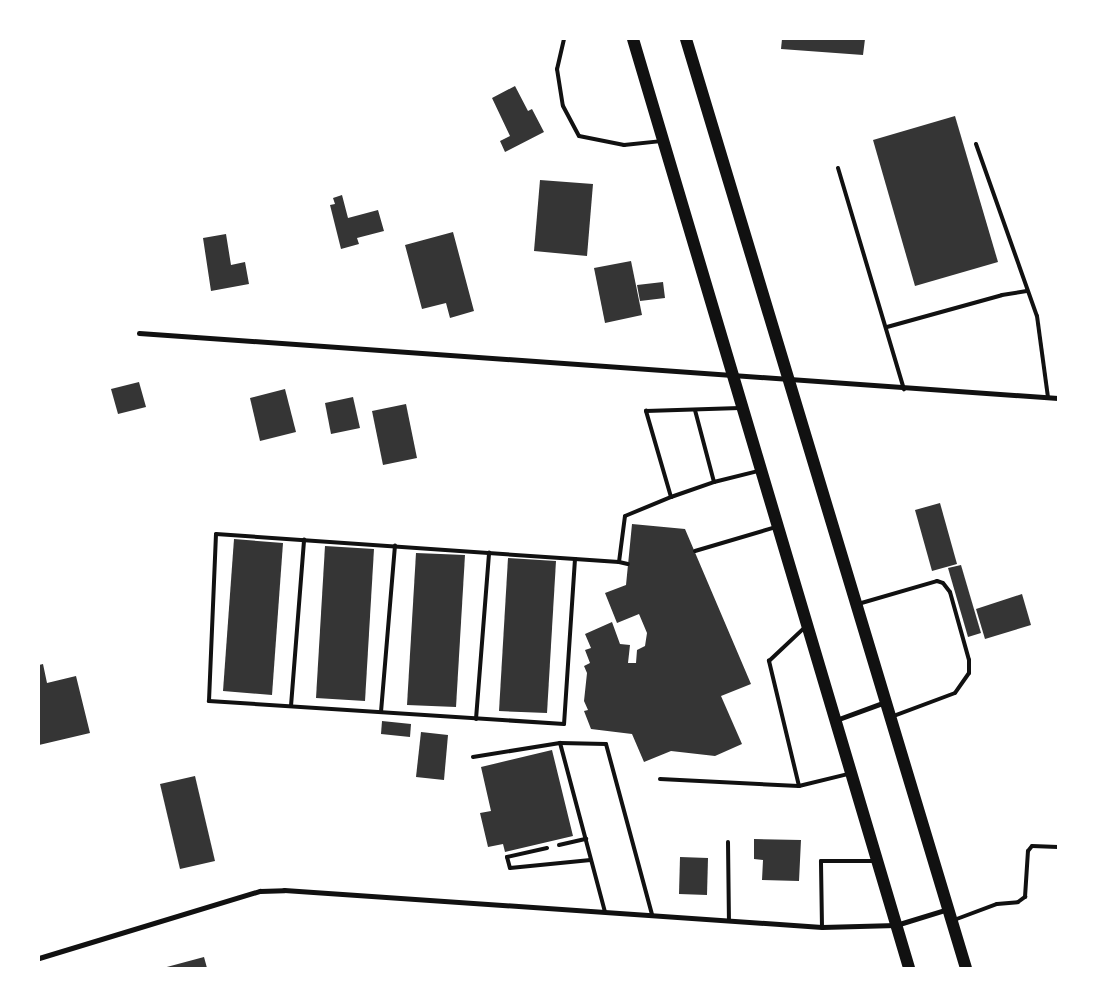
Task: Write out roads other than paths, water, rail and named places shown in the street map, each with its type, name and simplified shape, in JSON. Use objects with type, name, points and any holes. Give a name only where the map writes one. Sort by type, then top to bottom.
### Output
[{"type":"main road","points":[[633,39],[806,627],[909,968]]},
{"type":"main road","points":[[686,39],[966,968]]},
{"type":"street","points":[[139,333],[732,373],[904,388],[1058,398]]},
{"type":"street","points":[[834,721],[886,701]]},
{"type":"street","points":[[39,958],[260,891],[822,927],[896,925],[950,915]]},
{"type":"lane","points":[[564,39],[557,69],[558,78],[563,106],[579,136],[624,145],[663,141]]},
{"type":"lane","points":[[976,144],[1027,291],[1042,343],[1048,397]]},
{"type":"lane","points":[[838,168],[904,388]]},
{"type":"lane","points":[[887,327],[1002,295],[1027,291]]},
{"type":"lane","points":[[671,498],[646,412],[742,408]]},
{"type":"lane","points":[[695,410],[714,482]]},
{"type":"lane","points":[[619,562],[625,516],[714,482],[760,470]]},
{"type":"lane","points":[[694,551],[777,527]]},
{"type":"lane","points":[[575,559],[564,724],[209,700],[216,534],[619,562],[628,564]]},
{"type":"lane","points":[[291,706],[304,540]]},
{"type":"lane","points":[[381,712],[395,546]]},
{"type":"lane","points":[[476,719],[489,553]]},
{"type":"lane","points":[[857,604],[937,581],[943,582],[950,592],[969,660],[967,678],[947,697],[891,717]]},
{"type":"lane","points":[[799,786],[769,661],[806,627]]},
{"type":"lane","points":[[560,743],[605,912]]},
{"type":"lane","points":[[473,758],[560,743],[606,744],[652,916]]},
{"type":"lane","points":[[660,779],[799,786],[850,774]]},
{"type":"lane","points":[[559,845],[586,839]]},
{"type":"lane","points":[[728,842],[729,920]]},
{"type":"lane","points":[[950,915],[997,904],[1018,902],[1025,897],[1028,851],[1032,846],[1058,848]]},
{"type":"lane","points":[[547,848],[507,858],[510,868],[592,860]]},
{"type":"lane","points":[[822,927],[821,861],[876,861]]}]
